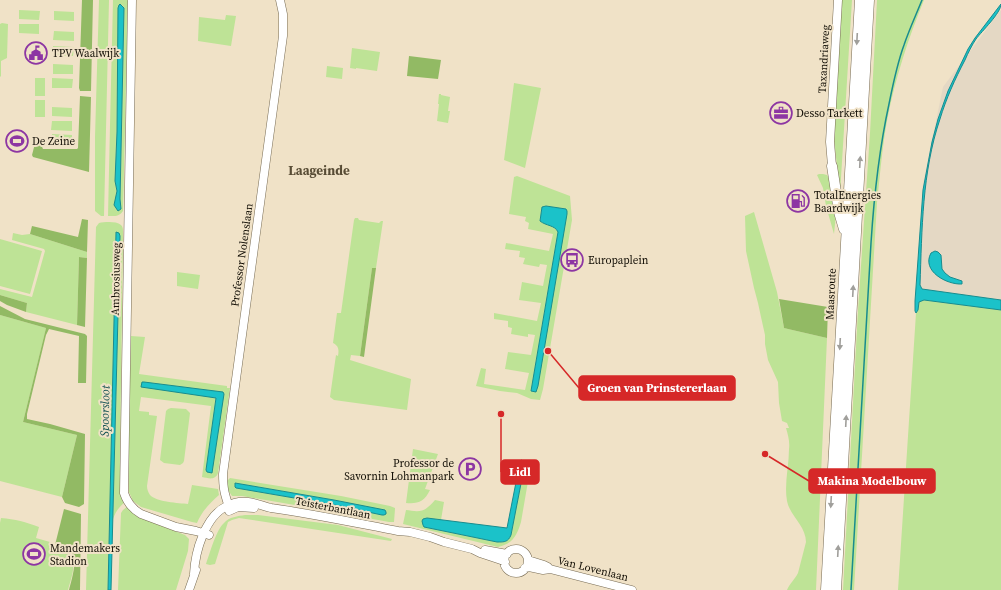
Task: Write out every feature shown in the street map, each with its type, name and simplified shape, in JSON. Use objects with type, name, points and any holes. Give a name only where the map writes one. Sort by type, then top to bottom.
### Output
[{"type":"highway","name":"Maasroute","points":[[826,590],[860,0]]},
{"type":"highway","name":"Maasroute","points":[[836,590],[869,0]]},
{"type":"highway","points":[[832,166],[839,212],[846,235]]},
{"type":"main road","name":"Ambrosiusweg","points":[[132,0],[124,493],[129,504],[136,512],[176,527],[194,536],[206,537]]},
{"type":"main road","name":"Taxandriaweg","points":[[832,166],[830,142],[838,0]]},
{"type":"main road","name":"Professor Nolenslaan","points":[[229,507],[225,497],[223,474],[283,36],[280,1]]},
{"type":"main road","name":"Teisterbantlaan","points":[[229,507],[255,508],[264,506],[312,514],[398,531],[429,541],[444,542],[472,549],[507,554]]},
{"type":"main road","points":[[189,590],[194,574],[195,564],[206,537],[209,522],[222,508],[229,507]]},
{"type":"main road","name":"Teisterbantlaan","points":[[472,549],[504,562]]},
{"type":"main road","points":[[512,550],[520,550],[525,554],[526,564],[519,572],[514,572],[507,568],[504,562],[507,554],[512,550]]},
{"type":"main road","name":"Van Lovenlaan","points":[[526,564],[529,567],[543,570],[550,569],[632,590]]},
{"type":"shaded area","points":[[1001,10],[1001,327],[917,299],[923,184],[943,87]]},
{"type":"green space","points":[[82,0],[93,0],[91,91],[80,91],[79,88]]},
{"type":"green space","points":[[99,0],[109,0],[104,216],[101,216],[95,211],[95,137]]},
{"type":"green space","points":[[113,0],[128,1],[123,211],[118,215],[108,216]],"holes":[[[119,5],[122,5],[124,8],[120,199],[116,195],[117,190],[115,181]]]},
{"type":"green space","points":[[841,0],[852,0],[840,194],[834,139]]},
{"type":"green space","points":[[877,0],[924,0],[907,44],[898,75],[890,105],[884,141],[877,203],[854,590],[843,590],[858,310]]},
{"type":"green space","points":[[19,10],[40,11],[39,20],[19,19]]},
{"type":"green space","points":[[54,11],[74,12],[74,21],[54,20]]},
{"type":"green space","points":[[226,15],[236,16],[231,46],[198,41],[199,17],[225,20]]},
{"type":"green space","points":[[0,24],[8,24],[7,58],[1,61],[0,77]]},
{"type":"green space","points":[[19,24],[39,24],[39,34],[19,33]]},
{"type":"green space","points":[[54,31],[74,32],[74,41],[53,40]]},
{"type":"green space","points":[[53,46],[74,47],[73,56],[53,55]]},
{"type":"green space","points":[[352,48],[380,52],[377,71],[350,68]]},
{"type":"green space","points":[[409,56],[441,60],[438,79],[407,76]]},
{"type":"green space","points":[[53,64],[73,65],[73,74],[53,74]]},
{"type":"green space","points":[[327,66],[343,68],[342,79],[326,77]]},
{"type":"green space","points":[[35,78],[45,78],[45,96],[35,96]]},
{"type":"green space","points":[[52,78],[73,79],[72,88],[52,88]]},
{"type":"green space","points":[[514,83],[541,88],[525,168],[504,160]]},
{"type":"green space","points":[[439,94],[450,97],[448,123],[437,121]]},
{"type":"green space","points":[[80,96],[91,97],[89,172],[33,157],[32,155],[37,136],[43,149],[78,148]]},
{"type":"green space","points":[[35,100],[45,100],[45,117],[35,117]]},
{"type":"green space","points":[[52,107],[72,108],[72,117],[52,116]]},
{"type":"green space","points":[[52,121],[72,121],[72,131],[51,130]]},
{"type":"green space","points":[[52,134],[72,135],[72,144],[52,143]]},
{"type":"green space","points":[[817,175],[827,175],[831,181],[836,214],[834,234],[826,206],[823,188]]},
{"type":"green space","points":[[517,176],[570,196],[572,220],[540,400],[531,399],[517,393],[476,386],[481,368],[486,369],[484,384],[525,390],[529,373],[505,369],[508,352],[531,355],[535,335],[528,334],[528,337],[511,334],[512,328],[508,327],[508,321],[494,319],[494,313],[537,321],[541,303],[519,300],[522,282],[543,286],[547,265],[540,264],[539,267],[523,264],[525,258],[519,257],[520,251],[505,249],[506,243],[549,251],[553,234],[528,229],[529,223],[525,221],[526,217],[509,214],[514,177]],"holes":[[[546,206],[565,209],[531,390],[558,232],[553,227],[540,221],[542,207]]]},
{"type":"green space","points":[[754,212],[777,292],[784,328],[827,338],[816,590],[787,590],[798,573],[806,542],[801,526],[791,511],[787,501],[786,488],[789,444],[786,428],[789,428],[787,423],[782,421],[778,382],[768,360],[765,335],[746,251],[745,216]]},
{"type":"green space","points":[[355,218],[379,223],[383,221],[376,268],[372,268],[360,356],[351,355],[350,360],[411,379],[407,410],[334,400],[330,397],[336,355],[338,356],[338,348],[333,343],[337,313],[341,313]]},
{"type":"green space","points":[[82,219],[88,220],[87,252],[30,234],[32,226],[78,237]]},
{"type":"green space","points":[[99,223],[116,223],[121,225],[123,229],[120,457],[121,494],[125,502],[118,509],[113,519],[120,236],[116,232],[108,590],[86,590],[96,227]]},
{"type":"green space","points":[[13,233],[22,235],[30,234],[87,252],[87,258],[79,257],[77,325],[26,312],[27,303],[0,295],[0,289],[32,297],[45,251],[44,249],[12,240]]},
{"type":"green space","points":[[0,239],[42,251],[30,294],[0,286]]},
{"type":"green space","points":[[79,257],[87,258],[85,327],[77,325]]},
{"type":"green space","points":[[372,268],[376,268],[364,357],[360,356]]},
{"type":"green space","points":[[177,272],[200,275],[198,289],[177,286]]},
{"type":"green space","points":[[0,295],[27,303],[26,312],[0,301]]},
{"type":"green space","points":[[779,299],[828,307],[827,338],[784,328]]},
{"type":"green space","points":[[924,300],[1001,310],[1001,590],[898,590],[916,313],[919,302]]},
{"type":"green space","points":[[0,306],[25,319],[85,334],[87,336],[86,383],[78,383],[79,336],[49,329],[46,335],[27,414],[27,419],[85,434],[84,504],[79,507],[65,503],[62,497],[77,435],[23,422],[46,328],[0,315]]},
{"type":"green space","points":[[0,315],[46,328],[23,422],[77,435],[62,497],[0,481]]},
{"type":"green space","points":[[131,336],[145,337],[139,374],[227,386],[227,388],[230,388],[218,473],[217,476],[213,478],[202,477],[211,406],[141,397],[139,411],[149,412],[149,415],[157,416],[147,486],[150,495],[162,501],[188,504],[192,485],[218,489],[219,495],[206,508],[197,523],[141,507],[133,501],[129,492],[128,457]],"holes":[[[142,382],[223,393],[206,470],[216,398]]]},
{"type":"green space","points":[[171,408],[186,409],[190,413],[184,461],[180,465],[164,463],[160,460],[166,411]]},
{"type":"green space","points":[[413,449],[438,454],[425,489],[430,490],[428,494],[423,500],[414,503],[406,503]]},
{"type":"green space","points":[[525,463],[531,464],[521,522],[514,538],[503,546],[498,547],[403,524],[406,510],[418,511],[426,509],[435,500],[444,502],[441,520],[427,518],[424,527],[497,542],[505,542],[511,535]]},
{"type":"green space","points":[[230,478],[341,496],[390,506],[395,508],[394,522],[242,496],[232,496],[228,490],[227,481]],"holes":[[[236,483],[384,510],[382,515],[235,487]]]},
{"type":"green space","points":[[128,506],[138,517],[185,535],[189,539],[188,551],[176,590],[118,590],[121,513]]},
{"type":"green space","points":[[64,509],[81,514],[80,590],[69,590],[74,570],[73,555],[63,548],[55,545]]},
{"type":"green space","points":[[245,515],[258,515],[338,525],[392,539],[391,541],[239,518],[228,522],[215,564],[206,564],[221,526],[231,518]]},
{"type":"green space","name":"Mandemakers Stadion","points":[[1,518],[20,521],[39,527],[36,538],[50,542],[49,548],[69,555],[72,559],[73,569],[68,590],[0,590]]},
{"type":"water","points":[[120,4],[124,8],[121,209],[118,211],[114,205],[117,191],[115,181],[118,8]]},
{"type":"water","points":[[1001,4],[998,12],[991,22],[976,39],[954,82],[942,112],[934,139],[926,180],[921,243],[920,285],[922,289],[1001,300],[1001,310],[924,300],[919,302],[916,313],[915,301],[923,190],[938,119],[948,91],[968,49]]},
{"type":"water","points":[[546,206],[566,209],[567,214],[536,392],[531,391],[558,232],[555,228],[540,221],[542,207]]},
{"type":"water","points":[[116,232],[119,233],[120,236],[111,590],[108,590]]},
{"type":"water","points":[[935,251],[941,255],[942,269],[945,273],[950,277],[962,281],[962,284],[949,282],[937,276],[932,271],[929,260],[931,253]]},
{"type":"water","points":[[142,382],[223,392],[224,394],[212,473],[207,472],[206,470],[216,398],[141,387]]},
{"type":"water","points":[[521,460],[525,463],[509,539],[504,542],[497,542],[424,527],[422,521],[423,519],[427,518],[507,528]]},
{"type":"water","points":[[235,483],[385,510],[386,514],[382,515],[335,505],[236,488]]},
{"type":"waterway","points":[[851,590],[871,243],[877,173],[885,121],[897,67],[906,39],[922,0]]},
{"type":"place","name":"TPV Waalwijk","points":[[36,53]]},
{"type":"place","name":"Desso Tarkett","points":[[781,113]]},
{"type":"place","name":"De Zeine","points":[[17,141]]},
{"type":"place","name":"TotalEnergies Baardwijk","points":[[798,201]]},
{"type":"place","name":"Europaplein","points":[[572,260]]},
{"type":"place","name":"Groen van Prinstererlaan","points":[[548,351]]},
{"type":"place","name":"Lidl","points":[[501,414]]},
{"type":"place","name":"Makina Modelbouw","points":[[765,454]]},
{"type":"place","name":"Professor de Savornin Lohmanpark","points":[[470,469]]},
{"type":"place","name":"Mandemakers Stadion","points":[[34,554]]},
{"type":"district","name":"Laageinde","points":[[319,170]]},
{"type":"water label","name":"Spoorsloot","points":[[105,411]]}]
